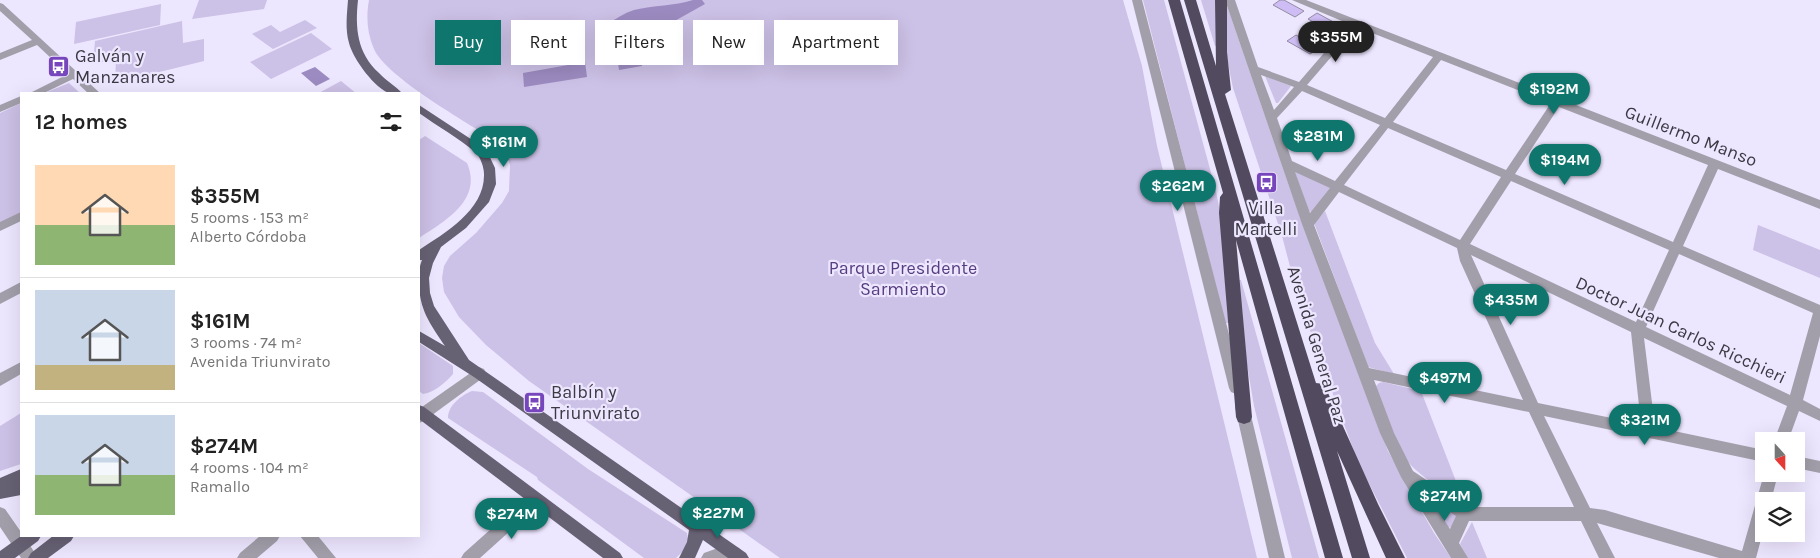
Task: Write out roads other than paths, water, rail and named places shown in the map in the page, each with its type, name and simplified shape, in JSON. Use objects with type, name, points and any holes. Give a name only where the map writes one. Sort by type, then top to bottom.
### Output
[{"type":"highway","points":[[1174,0],[1334,558]]},
{"type":"highway","name":"Avenida General Paz","points":[[1190,0],[1361,558]]},
{"type":"highway","points":[[1221,0],[1221,52],[1228,122]]},
{"type":"highway","points":[[1227,183],[1226,213],[1244,417]]},
{"type":"highway","points":[[1292,332],[1372,510],[1396,558]]},
{"type":"main road","points":[[353,0],[350,25],[358,56],[373,76],[395,92]]},
{"type":"main road","points":[[420,109],[482,152],[488,161],[491,171],[491,183],[487,196],[478,209],[438,243],[420,255]]},
{"type":"main road","points":[[438,243],[423,273],[425,301],[435,321],[472,368]]},
{"type":"main road","points":[[420,337],[472,368],[737,556]]},
{"type":"main road","points":[[420,414],[615,558]]},
{"type":"main road","points":[[0,485],[20,475]]},
{"type":"main road","points":[[0,492],[20,489]]},
{"type":"main road","points":[[687,558],[697,538],[697,526]]},
{"type":"main road","points":[[36,558],[65,537]]},
{"type":"main road","points":[[3,558],[28,546]]},
{"type":"street","points":[[1138,0],[1244,417],[1277,558]]},
{"type":"street","points":[[1230,0],[1308,224],[1387,434],[1406,472],[1460,558]]},
{"type":"street","name":"Guillermo Manso","points":[[1298,0],[1820,206]]},
{"type":"street","points":[[2,9],[94,92]]},
{"type":"street","points":[[1271,117],[1279,111],[1355,23]]},
{"type":"street","points":[[0,58],[39,41]]},
{"type":"street","points":[[1308,224],[1439,56]]},
{"type":"street","points":[[1254,68],[1820,311],[1795,403],[1784,432]]},
{"type":"street","points":[[36,92],[75,74]]},
{"type":"street","points":[[0,109],[20,99]]},
{"type":"street","points":[[1557,102],[1462,246],[1466,260],[1533,407],[1607,558]]},
{"type":"street","name":"Doctor Juan Carlos Ricchieri","points":[[1287,163],[1820,415]]},
{"type":"street","points":[[1649,432],[1637,337],[1638,329],[1677,249],[1714,165]]},
{"type":"street","points":[[0,227],[20,217]]},
{"type":"street","points":[[0,299],[20,289]]},
{"type":"street","points":[[0,380],[20,368]]},
{"type":"street","points":[[420,414],[472,368]]},
{"type":"street","points":[[1364,372],[1755,454]]},
{"type":"street","points":[[1805,464],[1820,467]]},
{"type":"street","points":[[1406,472],[1465,514],[1586,514],[1605,517],[1743,558]]},
{"type":"street","points":[[1748,558],[1768,482]]},
{"type":"street","points":[[469,558],[535,499]]},
{"type":"street","points":[[0,514],[20,537]]},
{"type":"street","points":[[1451,543],[1465,514]]},
{"type":"street","points":[[244,558],[271,537]]},
{"type":"street","points":[[309,537],[328,558]]},
{"type":"street","points":[[709,558],[718,555],[737,556]]},
{"type":"place","name":"Galván y Manzanares","points":[[59,66]]},
{"type":"place","name":"Villa Martelli","points":[[1266,183]]},
{"type":"place","name":"Balbín y Triunvirato","points":[[535,402]]},
{"type":"park label","name":"Parque Presidente Sarmiento","points":[[903,278]]}]
